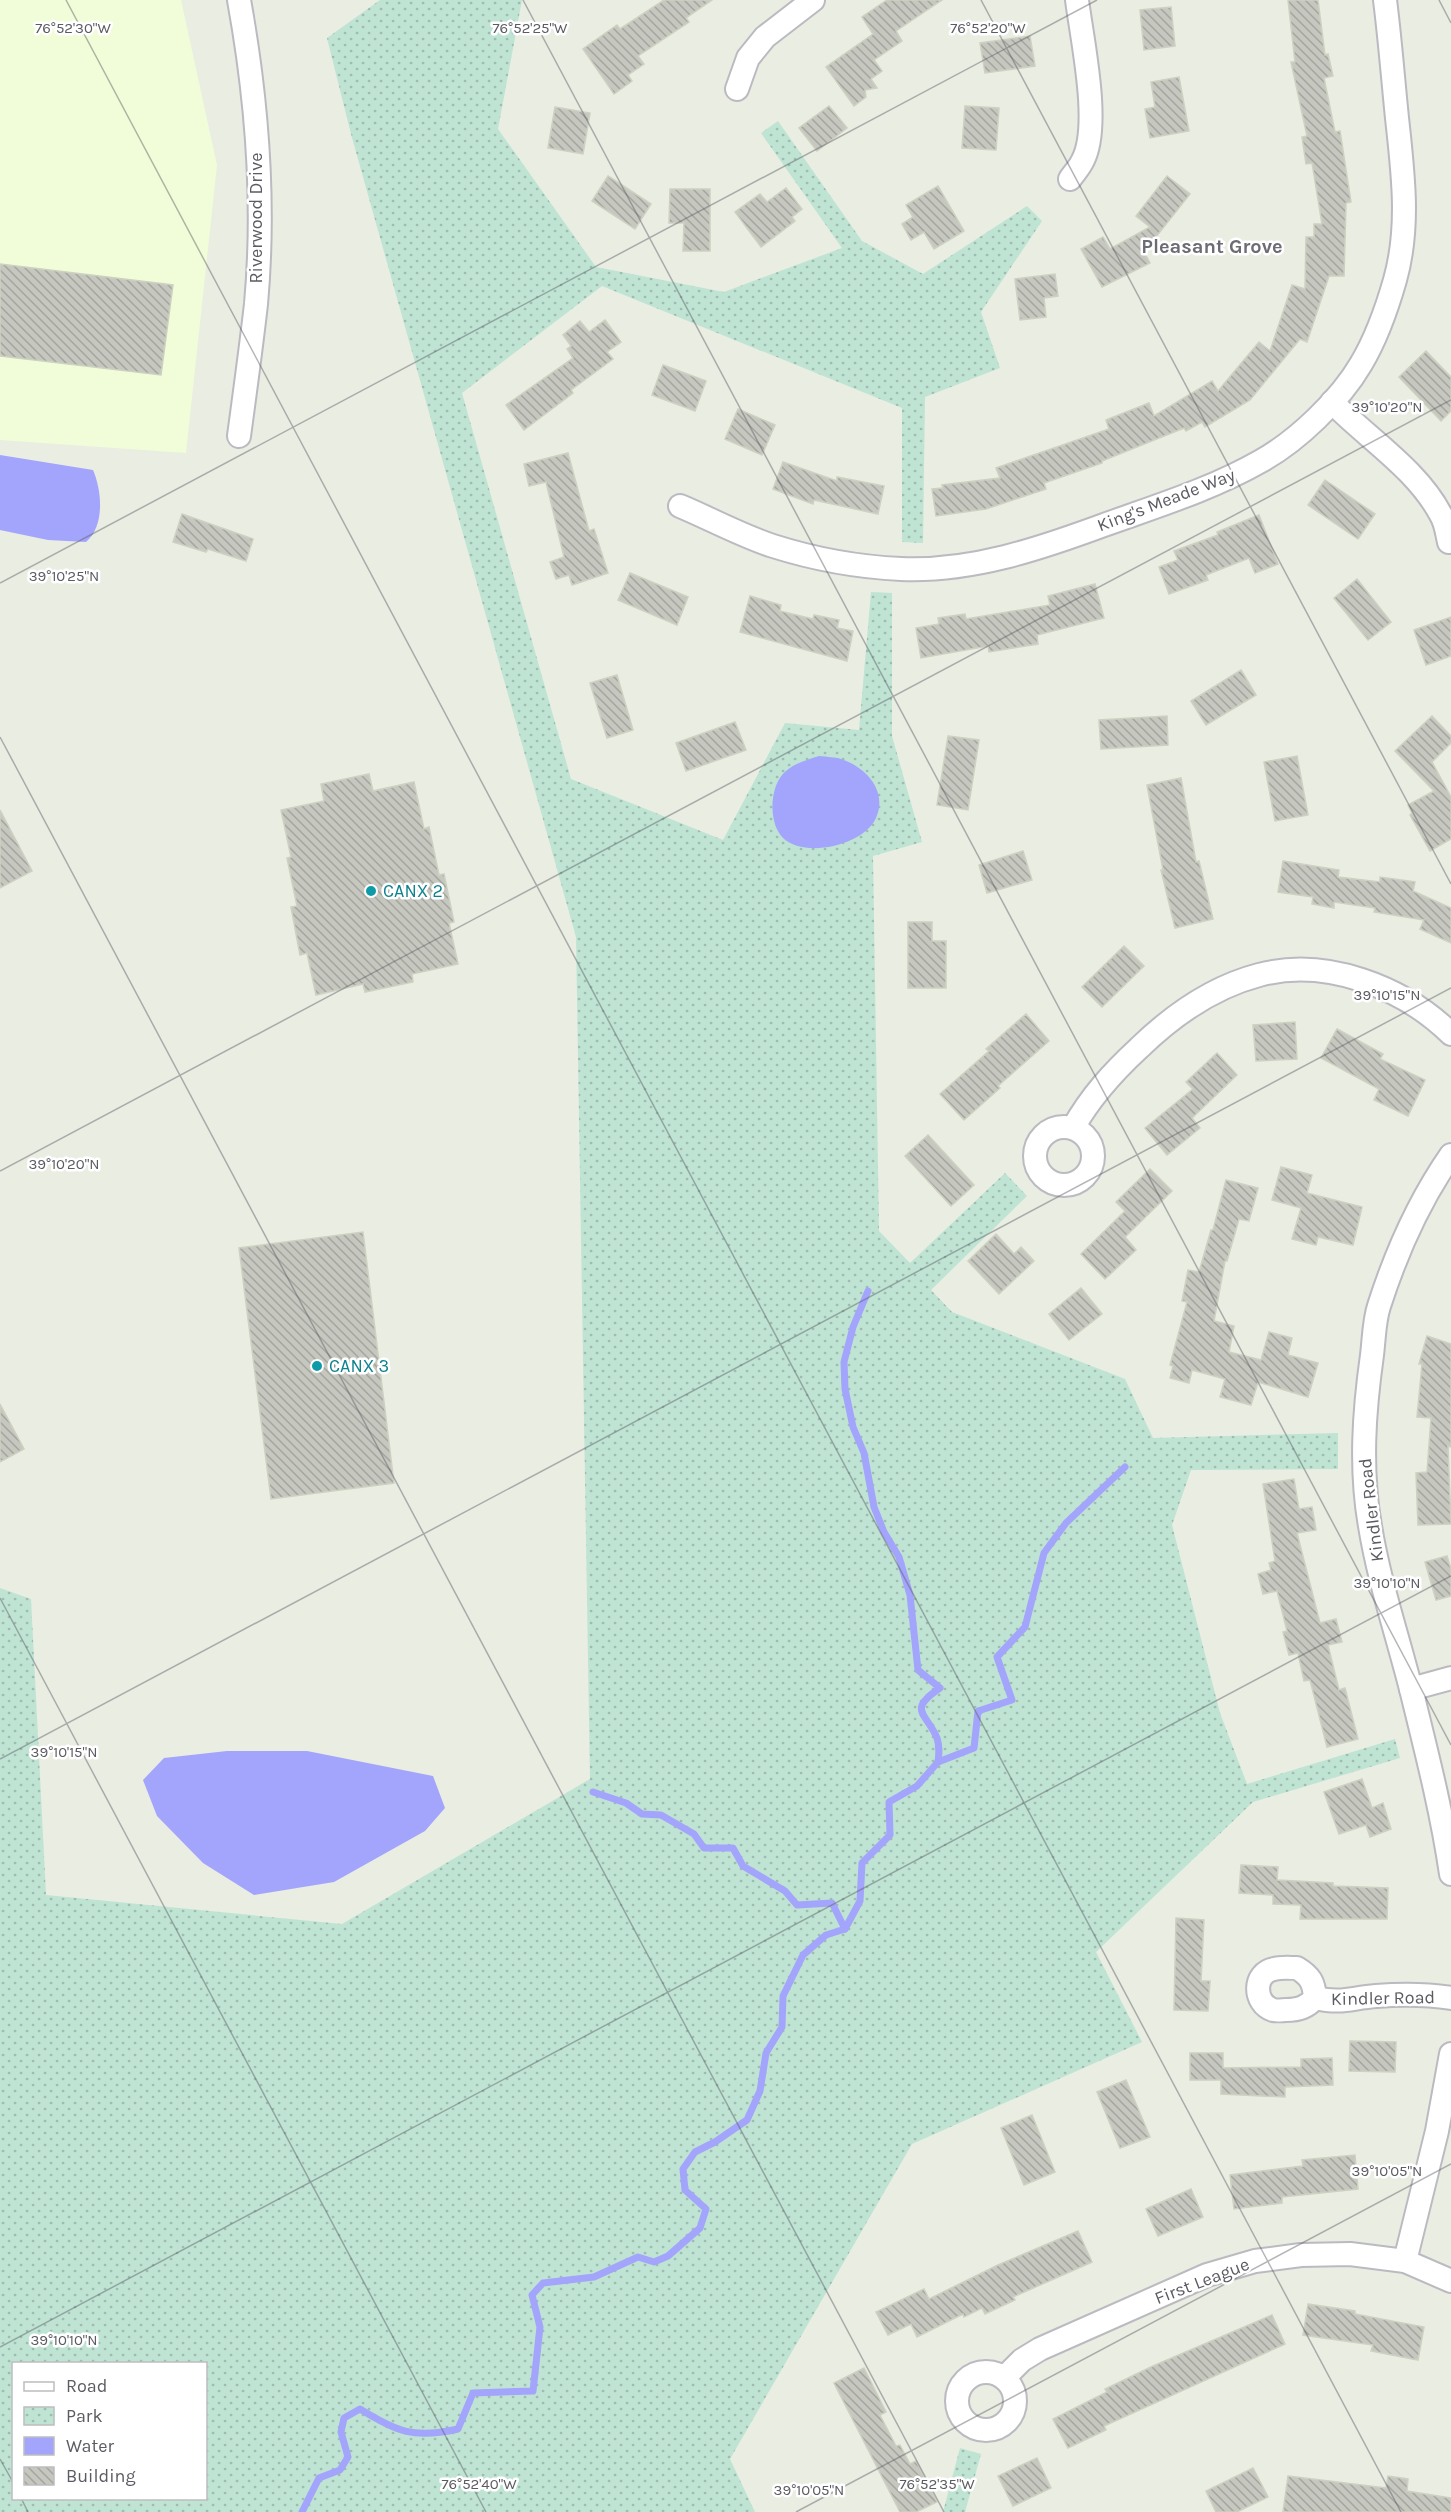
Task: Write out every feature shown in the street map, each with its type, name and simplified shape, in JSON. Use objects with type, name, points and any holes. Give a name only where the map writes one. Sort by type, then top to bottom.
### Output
[{"type":"street","name":"Riverwood Drive","points":[[239,0],[254,105],[259,207],[256,303],[239,436]]},
{"type":"street","points":[[737,89],[748,58],[765,37],[813,0]]},
{"type":"street","points":[[1070,179],[1084,159],[1090,130],[1091,105],[1077,0]]},
{"type":"street","name":"King's Meade Way","points":[[680,506],[772,546],[815,557],[856,565],[902,569],[962,565],[1038,549],[1217,483],[1262,460],[1300,433],[1332,402],[1361,365],[1395,280],[1405,236],[1403,179],[1385,0]]},
{"type":"street","points":[[1332,402],[1409,472],[1429,496],[1443,518],[1449,542]]},
{"type":"street","points":[[1073,1128],[1088,1102],[1107,1080],[1162,1026],[1222,988],[1260,974],[1301,970],[1332,972],[1367,981],[1400,996],[1436,1019],[1451,1034]]},
{"type":"street","name":"Kindler Road","points":[[1451,1155],[1435,1178],[1406,1234],[1378,1308],[1365,1404],[1364,1482],[1369,1525],[1381,1581],[1411,1689],[1445,1836],[1451,1874]]},
{"type":"street","points":[[1411,1689],[1451,1678]]},
{"type":"street","name":"Kindler Road","points":[[1315,1998],[1334,2002],[1406,1994],[1451,1998]]},
{"type":"street","points":[[1405,2261],[1437,2131],[1451,2054]]},
{"type":"street","name":"First League","points":[[1005,2378],[1022,2360],[1040,2349],[1207,2275],[1255,2261],[1301,2255],[1350,2254],[1405,2261],[1451,2281]]},
{"type":"shaded area","points":[[0,0],[181,0],[217,165],[186,453],[0,440]]},
{"type":"green space","points":[[380,0],[522,0],[498,129],[596,267],[724,292],[842,248],[761,133],[778,121],[862,241],[923,274],[1027,206],[1042,221],[981,312],[1000,368],[925,397],[923,543],[902,542],[902,408],[602,286],[462,393],[571,779],[723,840],[785,723],[859,730],[871,592],[892,593],[892,736],[922,842],[873,856],[879,1231],[910,1263],[1005,1173],[1027,1196],[931,1290],[952,1312],[1125,1379],[1153,1438],[1338,1433],[1338,1469],[1191,1470],[1172,1525],[1220,1713],[1247,1784],[1395,1739],[1400,1758],[1253,1802],[1096,1952],[1142,2042],[912,2144],[730,2459],[755,2512],[0,2512],[0,1588],[31,1599],[46,1895],[342,1924],[590,1779],[576,937],[351,134],[327,38]]},
{"type":"green space","points":[[960,2448],[981,2454],[965,2512],[943,2512]]},
{"type":"water","points":[[0,455],[93,470],[100,498],[100,508],[96,527],[86,542],[48,540],[0,530]]},
{"type":"water","points":[[819,756],[841,759],[866,774],[877,790],[879,808],[876,818],[860,835],[833,846],[805,848],[783,838],[775,823],[772,804],[780,777],[797,764]]},
{"type":"water","points":[[227,1751],[307,1751],[433,1776],[445,1808],[425,1831],[334,1882],[254,1895],[203,1863],[157,1816],[143,1780],[164,1758]]},
{"type":"building","points":[[664,0],[712,0],[686,18],[689,22],[638,56],[644,64],[628,75],[632,81],[614,94],[583,49],[617,25],[620,29]]},
{"type":"building","points":[[887,0],[942,0],[896,31],[902,41],[874,60],[882,71],[871,79],[877,88],[865,90],[866,97],[854,106],[826,67],[873,34],[862,17]]},
{"type":"building","points":[[1288,0],[1318,0],[1325,55],[1328,54],[1333,76],[1324,78],[1335,132],[1340,131],[1351,202],[1346,203],[1344,276],[1329,276],[1307,342],[1300,339],[1250,400],[1205,427],[1202,422],[1186,431],[1184,428],[1102,461],[1102,463],[1044,483],[1046,489],[986,509],[936,516],[932,489],[943,488],[942,485],[1000,478],[996,468],[1109,429],[1106,420],[1149,403],[1154,416],[1212,381],[1218,391],[1259,342],[1270,351],[1292,285],[1305,289],[1306,237],[1314,237],[1314,224],[1322,224],[1312,163],[1306,164],[1302,137],[1307,136],[1291,62],[1295,62]]},
{"type":"building","points":[[1171,7],[1175,46],[1144,50],[1140,10]]},
{"type":"building","points":[[1030,36],[1035,66],[985,73],[980,43]]},
{"type":"building","points":[[1179,77],[1189,131],[1150,138],[1145,109],[1155,107],[1151,82]]},
{"type":"building","points":[[829,106],[847,128],[817,151],[799,128]]},
{"type":"building","points":[[965,106],[999,108],[996,150],[962,148]]},
{"type":"building","points":[[555,107],[590,113],[583,154],[548,148]]},
{"type":"building","points":[[608,176],[651,204],[635,229],[592,201]]},
{"type":"building","points":[[1167,176],[1190,194],[1144,252],[1150,263],[1102,287],[1081,249],[1103,237],[1110,249],[1150,227],[1136,216]]},
{"type":"building","points":[[938,186],[964,231],[934,249],[924,232],[911,240],[902,224],[913,217],[906,205]]},
{"type":"building","points":[[786,188],[802,209],[792,217],[795,221],[761,247],[735,212],[760,194],[767,202]]},
{"type":"building","points":[[670,189],[710,189],[710,251],[683,251],[684,223],[669,223]]},
{"type":"building","points":[[0,264],[173,285],[161,375],[0,356]]},
{"type":"building","points":[[1055,274],[1058,296],[1044,298],[1046,317],[1020,320],[1015,279]]},
{"type":"building","points":[[605,320],[621,342],[607,352],[613,359],[571,390],[573,393],[524,430],[506,405],[573,358],[567,349],[571,346],[563,335],[580,321],[589,332]]},
{"type":"building","points":[[1426,351],[1451,377],[1451,411],[1441,421],[1399,377]]},
{"type":"building","points":[[663,365],[706,381],[695,411],[652,395]]},
{"type":"building","points":[[738,409],[775,425],[762,455],[725,439]]},
{"type":"building","points":[[568,453],[589,531],[594,529],[608,573],[572,585],[569,575],[556,579],[550,562],[564,557],[546,482],[529,486],[524,464]]},
{"type":"building","points":[[783,462],[837,481],[837,477],[884,486],[878,514],[814,500],[813,504],[773,489]]},
{"type":"building","points":[[1325,480],[1375,514],[1358,539],[1308,505]]},
{"type":"building","points":[[182,514],[253,539],[246,561],[208,549],[206,552],[173,542]]},
{"type":"building","points":[[1259,515],[1278,564],[1255,573],[1249,558],[1206,575],[1208,580],[1169,594],[1159,567],[1178,560],[1174,551],[1218,535],[1217,532]]},
{"type":"building","points":[[630,573],[688,597],[677,625],[618,600]]},
{"type":"building","points":[[1357,579],[1391,622],[1368,640],[1334,598]]},
{"type":"building","points":[[1095,584],[1104,618],[1037,635],[1038,644],[989,652],[988,646],[921,658],[916,628],[939,624],[938,618],[965,614],[966,619],[1050,605],[1048,596]]},
{"type":"building","points":[[750,596],[781,605],[780,611],[813,619],[814,615],[839,620],[837,628],[853,631],[847,661],[740,632]]},
{"type":"building","points":[[1451,617],[1451,656],[1426,665],[1414,630]]},
{"type":"building","points":[[1241,670],[1256,695],[1206,725],[1191,701]]},
{"type":"building","points":[[617,675],[633,730],[607,738],[590,683]]},
{"type":"building","points":[[1167,716],[1168,745],[1101,749],[1099,720]]},
{"type":"building","points":[[1432,716],[1451,736],[1451,743],[1432,762],[1451,797],[1451,839],[1430,851],[1410,815],[1412,813],[1408,805],[1434,791],[1395,751]]},
{"type":"building","points":[[735,722],[746,750],[686,771],[676,743]]},
{"type":"building","points":[[948,736],[979,740],[968,810],[937,805]]},
{"type":"building","points":[[1297,756],[1308,815],[1275,821],[1264,762]]},
{"type":"building","name":"CANX 2","points":[[369,774],[373,791],[414,782],[424,829],[429,827],[439,875],[444,874],[454,922],[449,923],[458,964],[412,974],[413,982],[365,992],[363,984],[316,995],[307,953],[300,955],[291,907],[297,906],[287,858],[291,857],[281,810],[324,801],[321,784]]},
{"type":"building","points":[[1181,778],[1196,862],[1199,861],[1213,919],[1175,928],[1161,870],[1163,870],[1147,785]]},
{"type":"building","points":[[0,810],[32,871],[0,888]]},
{"type":"building","points":[[1023,851],[1032,880],[987,893],[979,865]]},
{"type":"building","points":[[1283,861],[1339,870],[1338,877],[1380,882],[1380,877],[1415,882],[1413,891],[1451,908],[1451,943],[1420,929],[1424,920],[1374,912],[1375,908],[1334,902],[1334,908],[1312,904],[1313,897],[1278,892]]},
{"type":"building","points":[[908,922],[932,922],[932,941],[946,941],[946,988],[908,988]]},
{"type":"building","points":[[1124,946],[1144,966],[1102,1007],[1082,987]]},
{"type":"building","points":[[1026,1014],[1049,1041],[964,1120],[940,1094],[989,1051],[986,1049]]},
{"type":"building","points":[[1295,1022],[1297,1059],[1256,1061],[1253,1025]]},
{"type":"building","points":[[1337,1029],[1383,1054],[1380,1059],[1425,1080],[1408,1116],[1374,1100],[1379,1089],[1321,1058]]},
{"type":"building","points":[[1217,1053],[1237,1075],[1192,1118],[1200,1128],[1167,1155],[1145,1128],[1193,1089],[1186,1082]]},
{"type":"building","points":[[928,1135],[974,1185],[951,1206],[905,1156]]},
{"type":"building","points":[[1281,1167],[1312,1175],[1307,1193],[1362,1207],[1353,1245],[1318,1237],[1316,1245],[1292,1239],[1301,1208],[1272,1200]]},
{"type":"building","points":[[1150,1169],[1172,1191],[1125,1237],[1136,1250],[1105,1279],[1081,1254],[1125,1211],[1116,1202]]},
{"type":"building","points":[[1226,1180],[1258,1188],[1249,1221],[1239,1219],[1227,1261],[1225,1261],[1214,1321],[1234,1326],[1229,1352],[1261,1360],[1269,1332],[1292,1338],[1288,1355],[1318,1363],[1308,1397],[1258,1382],[1251,1405],[1220,1397],[1225,1379],[1192,1370],[1189,1383],[1170,1378],[1173,1366],[1170,1365],[1187,1302],[1182,1301],[1188,1270],[1199,1272]]},
{"type":"building","name":"CANX 3","points":[[363,1232],[394,1483],[271,1499],[239,1248]]},
{"type":"building","points":[[996,1234],[1014,1254],[1021,1247],[1034,1261],[999,1294],[968,1261]]},
{"type":"building","points":[[1081,1288],[1102,1314],[1069,1340],[1049,1314]]},
{"type":"building","points":[[1427,1336],[1451,1344],[1451,1447],[1448,1446],[1451,1524],[1418,1525],[1416,1473],[1427,1472],[1431,1418],[1417,1417],[1422,1364],[1419,1364]]},
{"type":"building","points":[[0,1404],[24,1449],[0,1462]]},
{"type":"building","points":[[1294,1479],[1299,1509],[1312,1507],[1316,1530],[1297,1533],[1320,1623],[1336,1619],[1342,1642],[1328,1645],[1339,1690],[1345,1688],[1358,1739],[1327,1747],[1310,1680],[1304,1681],[1298,1653],[1289,1655],[1283,1632],[1287,1631],[1277,1591],[1263,1594],[1258,1574],[1271,1570],[1269,1563],[1275,1561],[1263,1484]]},
{"type":"building","points":[[1447,1556],[1451,1569],[1451,1596],[1436,1600],[1425,1562]]},
{"type":"building","points":[[1362,1779],[1372,1808],[1383,1803],[1391,1829],[1370,1837],[1366,1825],[1339,1834],[1324,1792]]},
{"type":"building","points":[[1241,1865],[1278,1867],[1277,1880],[1333,1883],[1333,1886],[1388,1888],[1387,1919],[1300,1919],[1301,1905],[1273,1904],[1273,1895],[1239,1893]]},
{"type":"building","points":[[1176,1918],[1204,1920],[1201,1981],[1210,1981],[1208,2011],[1174,2010]]},
{"type":"building","points":[[1350,2041],[1396,2042],[1395,2072],[1349,2071]]},
{"type":"building","points":[[1190,2053],[1223,2053],[1223,2068],[1301,2067],[1301,2059],[1332,2058],[1333,2085],[1285,2087],[1285,2097],[1221,2094],[1221,2080],[1190,2080]]},
{"type":"building","points":[[1126,2080],[1150,2137],[1120,2148],[1097,2092]]},
{"type":"building","points":[[1032,2115],[1055,2172],[1024,2185],[1001,2128]]},
{"type":"building","points":[[1355,2155],[1358,2189],[1282,2197],[1282,2203],[1234,2209],[1230,2175],[1303,2166],[1302,2160]]},
{"type":"building","points":[[1191,2189],[1203,2217],[1158,2236],[1146,2209]]},
{"type":"building","points":[[1078,2231],[1092,2262],[1013,2297],[1015,2300],[985,2314],[982,2308],[964,2317],[963,2314],[917,2337],[911,2324],[888,2335],[876,2312],[924,2289],[929,2299],[998,2265]]},
{"type":"building","points":[[1308,2304],[1355,2311],[1355,2314],[1424,2327],[1418,2360],[1371,2351],[1373,2345],[1303,2335]]},
{"type":"building","points":[[1272,2315],[1285,2344],[1104,2426],[1106,2430],[1068,2448],[1053,2419],[1107,2392],[1105,2389],[1153,2366]]},
{"type":"building","points":[[864,2368],[886,2412],[880,2415],[896,2446],[900,2445],[910,2464],[916,2461],[937,2502],[916,2512],[900,2512],[834,2383]]},
{"type":"building","points":[[1037,2458],[1051,2488],[1013,2506],[998,2476]]},
{"type":"building","points":[[1253,2468],[1268,2497],[1237,2512],[1216,2512],[1206,2491]]},
{"type":"building","points":[[1288,2476],[1386,2488],[1388,2476],[1408,2479],[1407,2491],[1451,2498],[1451,2512],[1283,2512]]},
{"type":"waterway","points":[[868,1291],[853,1327],[844,1362],[845,1389],[853,1427],[864,1453],[874,1507],[884,1532],[899,1557],[910,1595],[918,1670],[940,1688],[921,1707],[937,1738],[938,1762]]},
{"type":"waterway","points":[[302,2512],[319,2478],[340,2470],[348,2457],[341,2432],[344,2418],[360,2409],[385,2423],[406,2431],[443,2432],[458,2429],[473,2393],[533,2391],[540,2327],[532,2295],[543,2283],[594,2277],[638,2257],[654,2262],[668,2256],[700,2228],[706,2209],[685,2190],[683,2169],[695,2152],[715,2142],[747,2120],[760,2091],[766,2053],[782,2027],[783,1996],[803,1955],[826,1935],[845,1929],[860,1901],[862,1863],[890,1835],[889,1802],[917,1786],[938,1762],[974,1748],[978,1711],[1012,1700],[997,1657],[1025,1627],[1044,1553],[1066,1523],[1125,1467]]},
{"type":"waterway","points":[[593,1792],[626,1803],[642,1814],[661,1815],[694,1834],[704,1848],[733,1848],[743,1866],[785,1891],[797,1905],[832,1903],[845,1929]]},
{"type":"place","name":"CANX 2","points":[[371,891]]},
{"type":"place","name":"CANX 3","points":[[317,1366]]},
{"type":"district","name":"Pleasant Grove","points":[[1212,246]]}]
